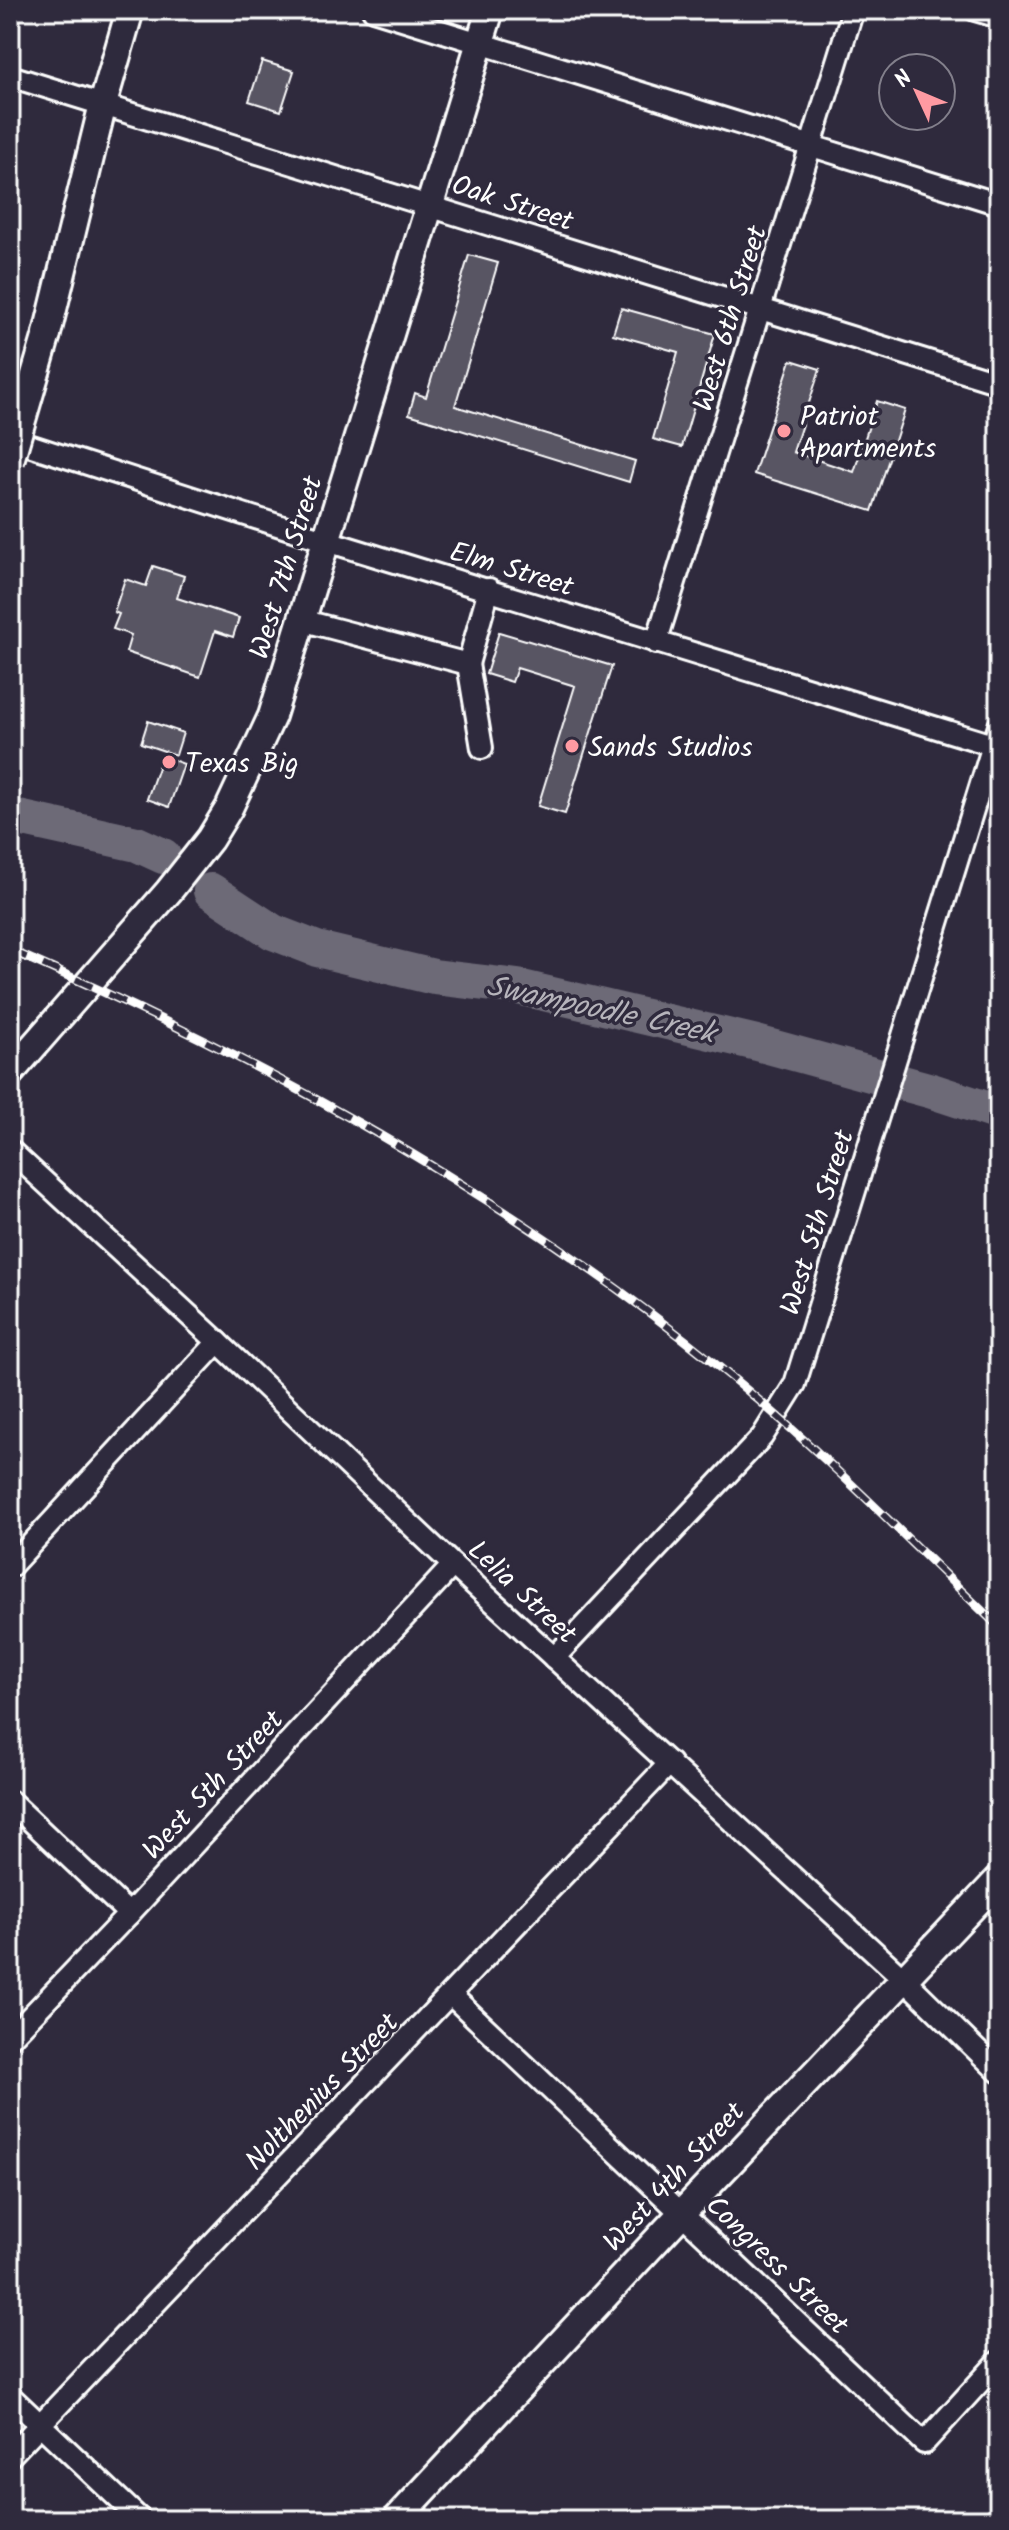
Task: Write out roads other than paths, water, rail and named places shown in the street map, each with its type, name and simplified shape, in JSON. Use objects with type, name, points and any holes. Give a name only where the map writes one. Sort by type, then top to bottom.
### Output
[{"type":"main road","points":[[10,461],[47,334],[103,104],[130,10]]},
{"type":"main road","name":"West 7th Street","points":[[10,1073],[169,891],[210,839],[229,808],[272,716],[490,10]]},
{"type":"main road","name":"West 4th Street","points":[[396,2520],[999,1879]]},
{"type":"street","points":[[373,10],[999,204]]},
{"type":"street","name":"West 6th Street","points":[[656,643],[853,10]]},
{"type":"street","points":[[975,10],[999,17]]},
{"type":"street","name":"Oak Street","points":[[10,76],[999,383]]},
{"type":"street","name":"Elm Street","points":[[10,439],[656,643],[997,739]]},
{"type":"street","points":[[482,748],[468,664],[489,589]]},
{"type":"street","points":[[301,620],[468,664]]},
{"type":"street","name":"West 5th Street","points":[[554,1658],[762,1437],[795,1384],[997,739]]},
{"type":"street","name":"Lelia Street","points":[[10,1150],[453,1565],[905,1980],[999,2072]]},
{"type":"street","points":[[10,1567],[218,1342]]},
{"type":"street","name":"West 5th Street","points":[[10,2038],[453,1565]]},
{"type":"street","name":"Nolthenius Street","points":[[10,2456],[670,1763]]},
{"type":"street","points":[[10,1801],[129,1914]]},
{"type":"street","name":"Congress Street","points":[[451,1995],[924,2443],[999,2361]]},
{"type":"street","points":[[10,2396],[141,2520]]},
{"type":"waterway","name":"Swampoodle Creek","points":[[10,816],[137,844],[163,856]]},
{"type":"waterway","name":"Swampoodle Creek","points":[[211,891],[273,932],[317,949],[434,977],[518,987],[757,1043],[932,1091],[999,1113]]},
{"type":"railway","points":[[10,950],[104,992],[289,1084],[379,1134],[553,1244],[637,1304],[756,1398],[862,1494],[999,1627]]},
{"type":"place","name":"Patriot Apartments","points":[[784,431]]},
{"type":"place","name":"Sands Studios","points":[[572,746]]},
{"type":"place","name":"Texas Big","points":[[169,762]]}]
